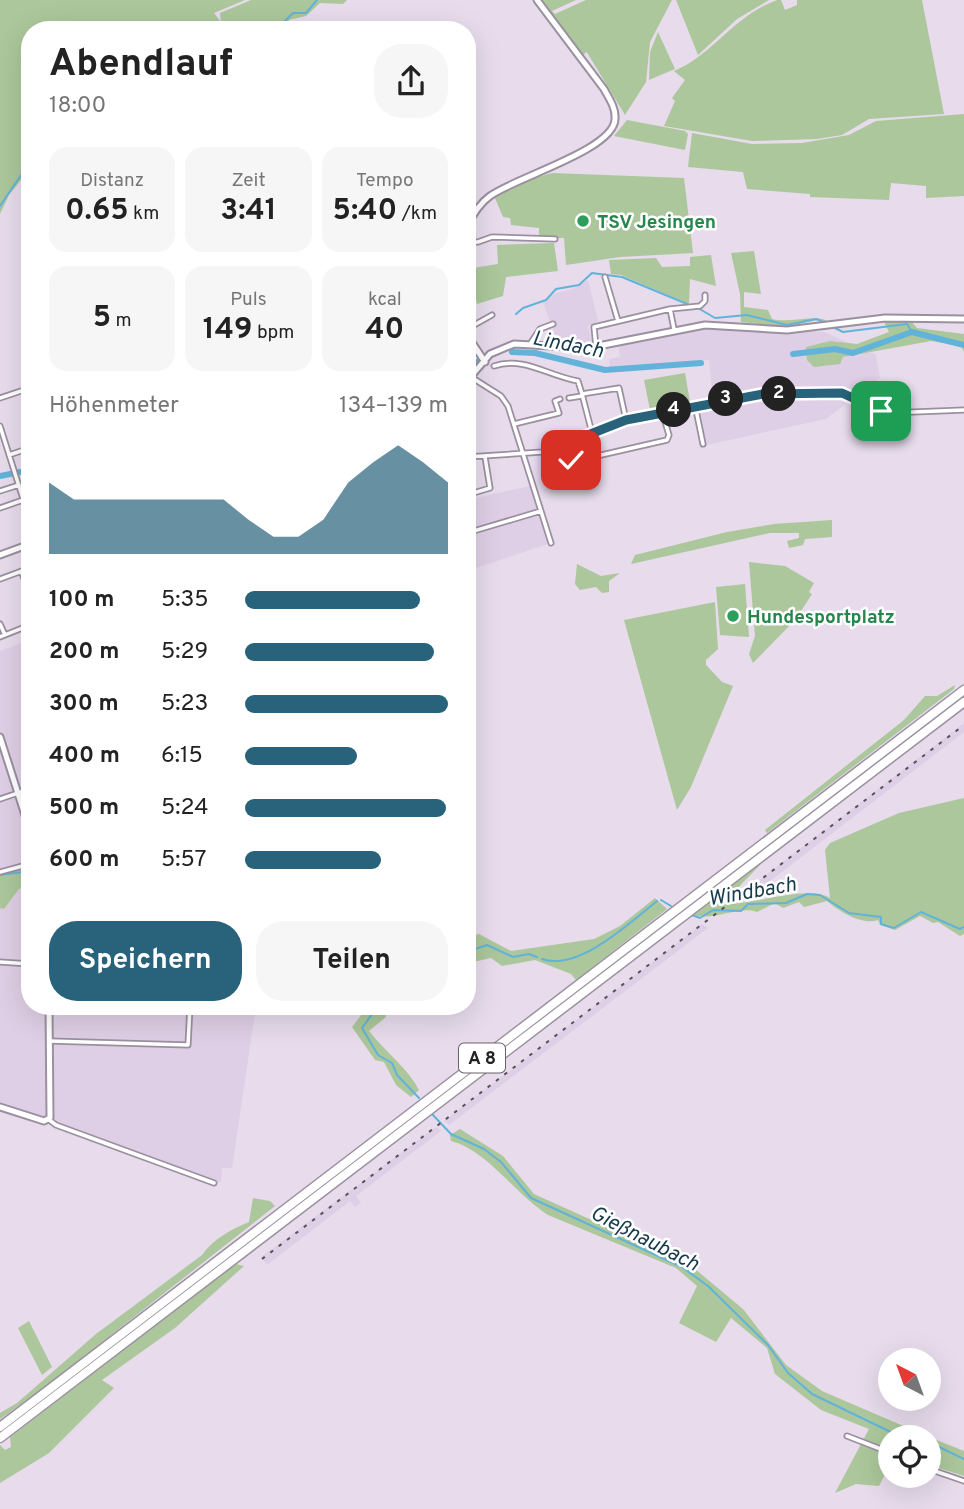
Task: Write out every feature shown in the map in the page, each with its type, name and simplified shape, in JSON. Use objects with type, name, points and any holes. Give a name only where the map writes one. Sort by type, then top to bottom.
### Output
[{"type":"highway","name":"A 8","points":[[0,1427],[964,690]]},
{"type":"highway","name":"A 8","points":[[0,1438],[964,702]]},
{"type":"street","points":[[476,211],[488,197],[531,173],[598,143],[611,131],[616,117],[597,78],[537,0]]},
{"type":"street","points":[[476,240],[492,237],[555,239]]},
{"type":"street","points":[[605,277],[618,321]]},
{"type":"street","points":[[596,347],[592,329],[670,309],[703,306],[705,295]]},
{"type":"street","points":[[670,309],[674,329]]},
{"type":"street","points":[[476,324],[492,315]]},
{"type":"street","points":[[476,372],[490,354],[530,344],[572,349],[596,347],[674,329],[718,325],[787,330],[885,317],[964,319]]},
{"type":"street","points":[[530,344],[540,329],[553,324]]},
{"type":"street","points":[[476,350],[485,362]]},
{"type":"street","points":[[494,366],[510,361],[578,381],[592,433]]},
{"type":"street","points":[[476,383],[505,400],[551,543]]},
{"type":"street","points":[[569,398],[619,388],[626,420]]},
{"type":"street","points":[[0,398],[21,391]]},
{"type":"street","points":[[476,457],[523,454],[565,444],[626,420],[763,394],[851,395],[888,413],[964,410]]},
{"type":"street","points":[[514,424],[559,413],[555,401],[560,399]]},
{"type":"street","points":[[695,405],[704,444]]},
{"type":"street","points":[[565,444],[571,460],[575,461],[667,440],[669,435],[662,412]]},
{"type":"street","points":[[1,429],[21,492]]},
{"type":"street","points":[[9,455],[21,451]]},
{"type":"street","points":[[476,492],[490,488],[485,457]]},
{"type":"street","points":[[0,491],[19,485]]},
{"type":"street","points":[[0,508],[21,501]]},
{"type":"street","points":[[476,530],[541,511]]},
{"type":"street","points":[[0,555],[21,547]]},
{"type":"street","points":[[0,579],[20,570]]},
{"type":"street","points":[[0,624],[2,636],[21,629]]},
{"type":"street","points":[[0,737],[21,800]]},
{"type":"street","points":[[0,799],[19,793]]},
{"type":"street","points":[[0,872],[21,866]]},
{"type":"street","points":[[0,961],[21,963]]},
{"type":"street","points":[[48,1119],[52,1107],[49,1015]]},
{"type":"street","points":[[50,1041],[188,1045],[190,1015]]},
{"type":"street","points":[[0,1107],[38,1120],[48,1119],[56,1125],[214,1184]]},
{"type":"street","points":[[847,1436],[878,1448]]},
{"type":"street","points":[[941,1473],[964,1481]]},
{"type":"shaded area","points":[[588,280],[598,321],[588,326],[592,344],[558,343],[543,303],[556,293],[573,289]]},
{"type":"shaded area","points":[[723,329],[824,332],[876,355],[880,378],[826,419],[706,445],[699,406],[726,400],[725,397],[713,399],[709,360],[610,368],[609,359],[620,357],[618,345],[680,331]]},
{"type":"shaded area","points":[[534,485],[551,543],[476,568],[476,498]]},
{"type":"shaded area","points":[[21,643],[21,866],[0,872],[0,651]]},
{"type":"shaded area","points":[[964,723],[964,732],[739,905],[732,901]]},
{"type":"shaded area","points":[[19,889],[21,1015],[255,1015],[232,1168],[222,1168],[221,1182],[214,1183],[0,1107],[0,908],[4,909]]},
{"type":"shaded area","points":[[702,924],[708,928],[449,1125],[444,1121]]},
{"type":"shaded area","points":[[436,1127],[441,1131],[356,1196],[361,1203],[355,1207],[350,1201],[267,1265],[261,1257]]},
{"type":"green space","points":[[0,0],[245,0],[214,13],[220,21],[21,21],[21,180],[9,195],[0,214]]},
{"type":"green space","points":[[251,0],[347,0],[343,4],[320,3],[306,16],[289,20],[221,21],[220,13]]},
{"type":"green space","points":[[538,0],[576,0],[552,11],[555,14],[586,0],[672,0],[650,42],[646,82],[625,115],[588,54],[586,52],[582,57]]},
{"type":"green space","points":[[676,0],[769,0],[737,19],[698,55]]},
{"type":"green space","points":[[781,0],[785,10],[797,5],[797,0],[922,0],[944,114],[869,119],[842,135],[817,139],[752,141],[664,126],[675,101],[672,98],[685,80],[674,71],[701,55],[748,15]]},
{"type":"green space","points":[[658,32],[675,69],[649,80],[650,52]]},
{"type":"green space","points":[[964,114],[964,196],[926,198],[926,186],[891,183],[889,200],[810,197],[810,194],[747,189],[743,172],[688,167],[692,133],[752,144],[802,143],[849,135],[876,121]]},
{"type":"green space","points":[[627,120],[685,131],[688,134],[685,150],[614,136]]},
{"type":"green space","name":"TSV Jesingen","points":[[552,173],[684,178],[693,253],[620,257],[566,265],[564,238],[539,239],[539,228],[511,225],[510,218],[503,217],[495,198],[525,181]]},
{"type":"green space","points":[[554,243],[558,271],[506,277],[503,296],[477,304],[476,268],[498,264],[497,245]]},
{"type":"green space","points":[[754,251],[761,294],[744,292],[744,307],[768,310],[772,319],[818,318],[829,322],[817,320],[786,327],[741,322],[740,294],[731,253]]},
{"type":"green space","points":[[711,255],[716,286],[690,279],[689,304],[621,275],[611,274],[609,260],[656,258],[662,267],[690,266],[690,257]]},
{"type":"green space","points":[[884,322],[912,322],[917,328],[964,334],[964,352],[961,346],[931,341],[843,357],[840,364],[814,367],[807,360],[806,347],[830,341],[857,344],[889,332]]},
{"type":"green space","points":[[685,373],[690,402],[650,410],[644,380]]},
{"type":"green space","points":[[832,520],[832,537],[805,539],[803,545],[789,548],[787,541],[799,538],[799,533],[770,533],[631,564],[635,555],[727,532],[774,524]]},
{"type":"green space","points":[[749,562],[785,566],[814,583],[809,592],[812,594],[796,619],[753,663],[749,654],[755,636]]},
{"type":"green space","points":[[577,564],[601,576],[620,573],[609,581],[609,592],[602,593],[596,587],[580,590],[575,584]]},
{"type":"green space","name":"Hundesportplatz","points":[[745,584],[749,637],[720,635],[716,587]]},
{"type":"green space","points":[[715,602],[718,649],[706,660],[706,665],[722,682],[733,686],[691,787],[677,810],[624,620]]},
{"type":"green space","points":[[955,685],[954,689],[767,833],[765,830],[904,720],[925,696],[937,696]]},
{"type":"green space","points":[[964,798],[964,934],[960,936],[938,922],[933,923],[920,916],[895,930],[880,925],[878,920],[865,921],[850,916],[827,901],[804,907],[799,902],[783,908],[775,903],[757,912],[744,910],[710,916],[694,915],[768,857],[722,904],[808,893],[830,898],[825,850],[830,843],[899,813]]},
{"type":"green space","points":[[21,866],[21,888],[4,909],[0,908],[0,872]]},
{"type":"green space","points":[[655,898],[667,909],[576,980],[571,974],[535,960],[502,966],[491,958],[476,961],[476,935],[479,934],[511,951],[594,939],[620,926]]},
{"type":"green space","points":[[361,1015],[386,1015],[369,1031],[419,1090],[411,1097],[396,1085],[384,1062],[375,1060],[352,1027]]},
{"type":"green space","points":[[460,1129],[503,1156],[534,1194],[689,1264],[743,1309],[786,1365],[822,1391],[901,1425],[878,1425],[878,1486],[856,1484],[835,1493],[869,1429],[821,1410],[775,1374],[767,1348],[731,1318],[716,1342],[679,1323],[697,1286],[676,1268],[548,1215],[477,1153],[451,1141],[450,1135]]},
{"type":"green space","points":[[253,1198],[270,1201],[275,1206],[45,1387],[0,1419],[0,1413],[17,1403],[96,1334],[202,1255],[217,1239],[249,1222]]},
{"type":"green space","points":[[236,1264],[244,1266],[175,1328],[102,1380],[114,1388],[49,1453],[0,1483],[0,1445],[5,1450],[11,1447],[10,1437]]},
{"type":"green space","points":[[29,1321],[52,1367],[42,1375],[18,1328]]},
{"type":"green space","points":[[941,1442],[964,1451],[964,1476],[941,1469]]},
{"type":"waterway","points":[[285,21],[293,13],[306,13],[317,0]]},
{"type":"waterway","points":[[0,206],[21,175]]},
{"type":"waterway","points":[[516,314],[523,308],[546,300],[556,289],[579,285],[592,273],[622,277],[687,304]]},
{"type":"waterway","points":[[698,308],[715,318],[747,315],[787,325],[816,319],[826,323]]},
{"type":"waterway","points":[[831,326],[843,332],[907,324],[912,332]]},
{"type":"waterway","name":"Lindach","points":[[793,354],[835,349],[853,353],[912,332],[964,345]]},
{"type":"waterway","name":"Lindach","points":[[512,352],[535,353],[605,370],[701,363]]},
{"type":"waterway","name":"Lindach","points":[[0,476],[21,472]]},
{"type":"waterway","name":"Gießnaubach","points":[[0,875],[21,872]]},
{"type":"waterway","name":"Windbach","points":[[692,915],[700,918],[713,910],[741,911],[748,904],[786,903],[807,894],[820,895],[849,913],[881,917],[881,924],[894,928],[921,912],[960,929],[964,927]]},
{"type":"waterway","name":"Windbach","points":[[661,900],[671,906]]},
{"type":"waterway","name":"Windbach","points":[[542,959],[556,961],[587,952],[619,932],[657,901]]},
{"type":"waterway","name":"Windbach","points":[[476,949],[487,945],[513,957],[529,954],[537,957]]},
{"type":"waterway","name":"Gießnaubach","points":[[371,1015],[362,1028],[378,1055],[392,1063],[397,1075],[419,1098]]},
{"type":"waterway","name":"Gießnaubach","points":[[432,1114],[451,1134],[484,1149],[501,1162],[531,1198],[682,1267],[708,1286],[768,1345],[788,1373],[812,1394],[878,1426]]},
{"type":"waterway","name":"Gießnaubach","points":[[941,1448],[964,1459]]},
{"type":"railway","points":[[262,1259],[964,725]]},
{"type":"place","name":"TSV Jesingen","points":[[583,221]]},
{"type":"place","name":"Hundesportplatz","points":[[733,616]]},
{"type":"route","points":[[571,460],[565,444],[623,421],[730,398],[763,394],[842,393],[881,411]]}]
